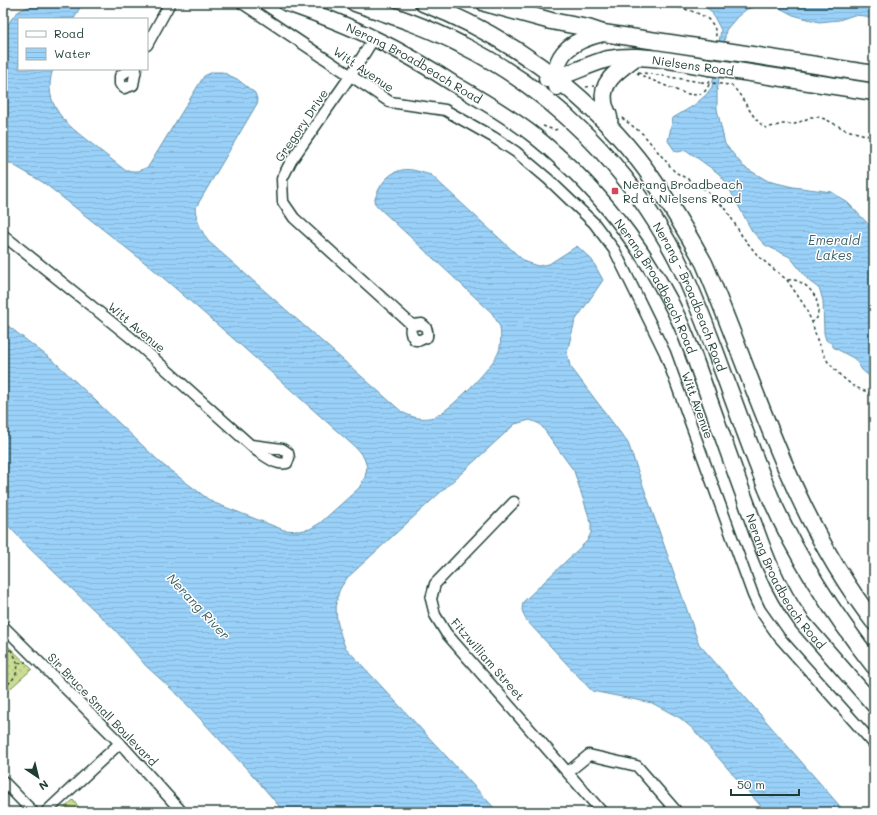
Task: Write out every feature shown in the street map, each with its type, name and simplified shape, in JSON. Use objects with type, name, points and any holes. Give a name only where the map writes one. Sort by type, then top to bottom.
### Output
[{"type":"main road","name":"Nerang - Broadbeach Road","points":[[355,3],[407,20],[434,31],[463,45],[515,75],[562,112],[597,147],[625,179],[653,219],[674,253],[685,275],[702,315],[745,434],[782,523],[821,594],[845,629],[874,666]]},
{"type":"main road","name":"Nerang - Broadbeach Road","points":[[423,3],[460,19],[506,44],[616,122],[638,159],[656,183],[694,244],[704,263],[769,427],[803,505],[833,562],[874,622]]},
{"type":"main road","name":"Nielsens Road","points":[[485,3],[603,33],[718,47],[874,74]]},
{"type":"main road","points":[[562,112],[561,97],[556,78],[559,61],[568,49],[580,40],[603,33]]},
{"type":"main road","name":"Nielsens Road","points":[[515,75],[532,78],[556,78],[594,63],[609,59],[636,57],[715,72],[874,92]]},
{"type":"main road","points":[[616,122],[609,116],[604,103],[603,96],[607,83],[615,72],[636,57]]},
{"type":"street","points":[[148,43],[170,3]]},
{"type":"street","name":"Witt Avenue","points":[[242,3],[390,102],[445,110],[493,136],[516,152],[548,179],[594,223],[615,251],[665,353],[750,588],[760,610],[779,637],[874,744]]},
{"type":"street","name":"Nerang Broadbeach Road","points":[[286,3],[348,26],[374,38],[492,106],[535,136],[574,171],[595,193],[625,229],[658,280],[670,303],[691,350],[775,580],[802,622],[874,705]]},
{"type":"street","name":"Gregory Drive","points":[[374,38],[351,75],[290,161],[282,179],[282,202],[294,218],[412,325]]},
{"type":"street","points":[[129,70],[120,76],[120,84],[124,88],[133,85],[136,70]]},
{"type":"street","name":"Witt Avenue","points":[[3,235],[130,337],[251,444]]},
{"type":"street","name":"Fitzwilliam Street","points":[[514,502],[434,584],[431,599],[436,615],[446,633],[602,812]]},
{"type":"street","name":"Sir Bruce Small Boulevard","points":[[3,626],[120,743],[182,812]]},
{"type":"street","points":[[46,812],[120,743]]},
{"type":"street","points":[[568,772],[589,755],[637,766],[677,812]]},
{"type":"street","points":[[3,781],[33,812]]},
{"type":"path","points":[[668,3],[708,18],[714,25],[718,47]]},
{"type":"path","points":[[715,72],[709,86],[705,92],[696,96],[684,94],[646,78],[636,72],[701,82],[731,85],[740,95],[750,112],[761,126],[766,128],[783,124],[795,124],[811,117],[818,117],[846,130],[874,137]]},
{"type":"path","points":[[616,122],[643,134],[676,172],[702,187],[716,198],[726,209],[742,236],[759,257],[787,280],[804,305],[812,322],[818,343],[828,362],[853,386],[874,394]]},
{"type":"path","points":[[539,125],[554,130],[558,128]]},
{"type":"path","points":[[787,280],[794,279],[808,287],[817,302],[817,318],[812,322]]},
{"type":"path","points":[[7,650],[11,650],[20,642]]},
{"type":"path","points":[[3,688],[16,676],[18,668],[18,663],[11,650]]},
{"type":"path","points":[[18,663],[26,662]]},
{"type":"green space","points":[[3,641],[32,669],[3,695]]},
{"type":"green space","points":[[73,800],[83,812],[60,812]]},
{"type":"water","name":"Nerang River","points":[[46,3],[82,3],[74,18],[18,18],[18,70],[53,70],[50,82],[51,93],[53,104],[59,113],[74,129],[126,171],[138,171],[148,167],[204,76],[213,72],[222,72],[237,79],[255,93],[258,102],[195,209],[201,229],[208,241],[406,414],[414,417],[430,418],[450,407],[489,367],[499,351],[501,339],[500,327],[492,313],[374,202],[380,187],[391,174],[402,170],[413,170],[431,175],[525,262],[538,266],[549,264],[577,246],[592,260],[603,280],[575,321],[567,352],[570,366],[628,443],[699,644],[845,812],[766,812],[693,729],[680,718],[652,703],[592,691],[526,620],[522,610],[523,602],[587,541],[591,533],[591,523],[574,471],[540,424],[530,420],[515,424],[347,578],[339,591],[336,608],[337,621],[345,647],[498,812],[284,812],[257,780],[179,696],[146,666],[116,631],[29,548],[3,520],[3,322],[56,363],[163,465],[212,502],[284,530],[299,531],[310,529],[320,523],[359,488],[365,477],[367,467],[364,458],[356,448],[153,269],[44,183],[3,159],[3,34],[15,14],[29,7]]},
{"type":"water","name":"Emerald Lakes","points":[[699,3],[874,3],[874,21],[865,16],[854,15],[839,20],[819,22],[793,15],[776,6],[759,5],[747,9],[737,17],[726,30],[717,92],[717,109],[725,144],[744,167],[768,181],[793,187],[832,192],[848,203],[874,230],[874,380],[862,370],[855,359],[833,347],[832,343],[826,340],[824,333],[823,301],[820,290],[809,281],[790,257],[765,245],[752,231],[725,181],[718,173],[686,150],[678,152],[675,151],[668,141],[673,118],[693,106],[706,95],[712,87],[721,30],[711,11]]},
{"type":"place","name":"Nerang Broadbeach Rd at Nielsens Road","points":[[615,191]]}]
